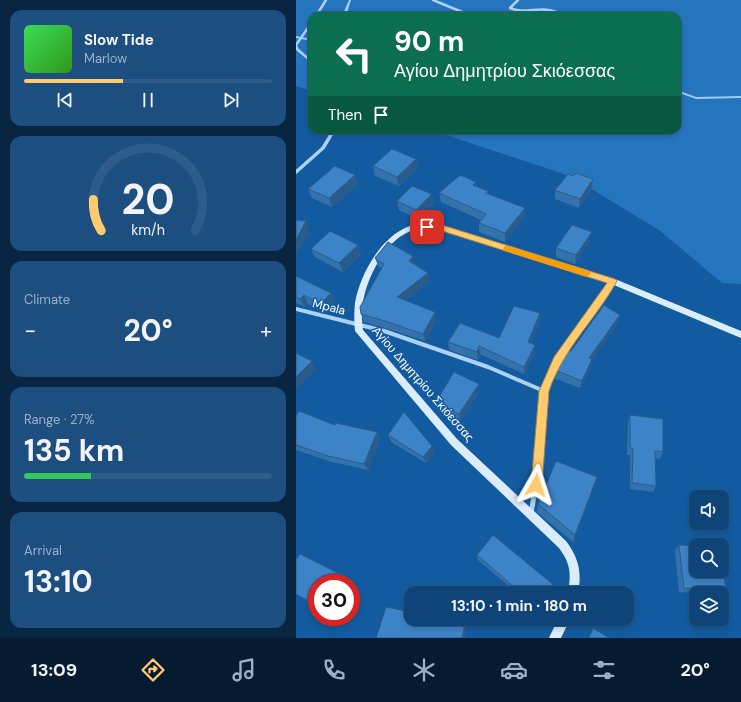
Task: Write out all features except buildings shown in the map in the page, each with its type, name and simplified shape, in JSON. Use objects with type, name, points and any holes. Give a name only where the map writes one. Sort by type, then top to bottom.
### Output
[{"type":"street","points":[[318,12],[326,0]]},
{"type":"street","points":[[433,0],[462,12]]},
{"type":"street","points":[[518,0],[510,8],[520,11],[549,8],[556,12]]},
{"type":"street","points":[[308,28],[296,45],[297,49],[308,59]]},
{"type":"street","points":[[296,172],[314,159],[333,134]]},
{"type":"street","name":"Αγίου Δημητρίου Σκιόεσσας","points":[[575,586],[577,572],[575,562],[568,549],[454,442],[363,335],[358,324],[358,312],[364,286],[382,251],[395,237],[413,227],[442,228],[612,281],[741,335]]},
{"type":"street","points":[[531,513],[536,485],[544,391],[557,360],[612,281]]},
{"type":"street","name":"Mpala","points":[[296,309],[384,331],[488,367],[544,391]]},
{"type":"street","points":[[555,638],[561,626]]},
{"type":"shaded area","points":[[296,0],[741,0],[741,284],[722,283],[659,230],[570,176],[443,134],[681,134],[681,12],[308,12],[308,90],[296,86]]},
{"type":"waterway","points":[[346,12],[350,0]]},
{"type":"waterway","points":[[296,37],[308,39]]},
{"type":"waterway","points":[[681,92],[696,98],[741,97]]},
{"type":"slow traffic","points":[[507,249],[587,273]]},
{"type":"route","points":[[427,227],[442,228],[612,281],[557,360],[544,391],[536,485]]}]
